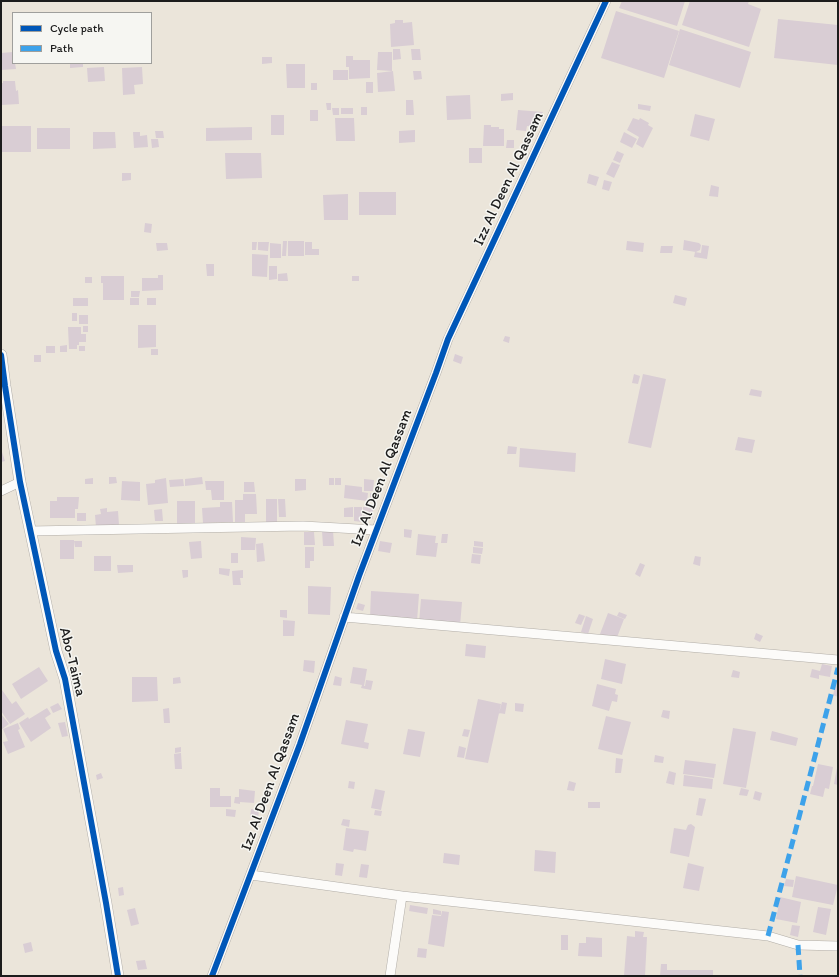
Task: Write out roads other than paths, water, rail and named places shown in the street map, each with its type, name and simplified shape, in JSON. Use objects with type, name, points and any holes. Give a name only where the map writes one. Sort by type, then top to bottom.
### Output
[{"type":"street","name":"Izz Al Deen Al Qassam","points":[[212,976],[300,744],[344,617],[448,339],[606,1]]},
{"type":"street","name":"Abo-Taima","points":[[1,355],[3,387],[20,482],[56,651],[65,679],[118,976]]},
{"type":"street","points":[[1,491],[20,482]]},
{"type":"street","points":[[30,531],[303,526],[376,530]]},
{"type":"street","points":[[344,617],[838,660]]},
{"type":"street","points":[[251,875],[402,896],[768,936],[798,945],[838,946]]},
{"type":"street","points":[[390,976],[402,896]]}]
